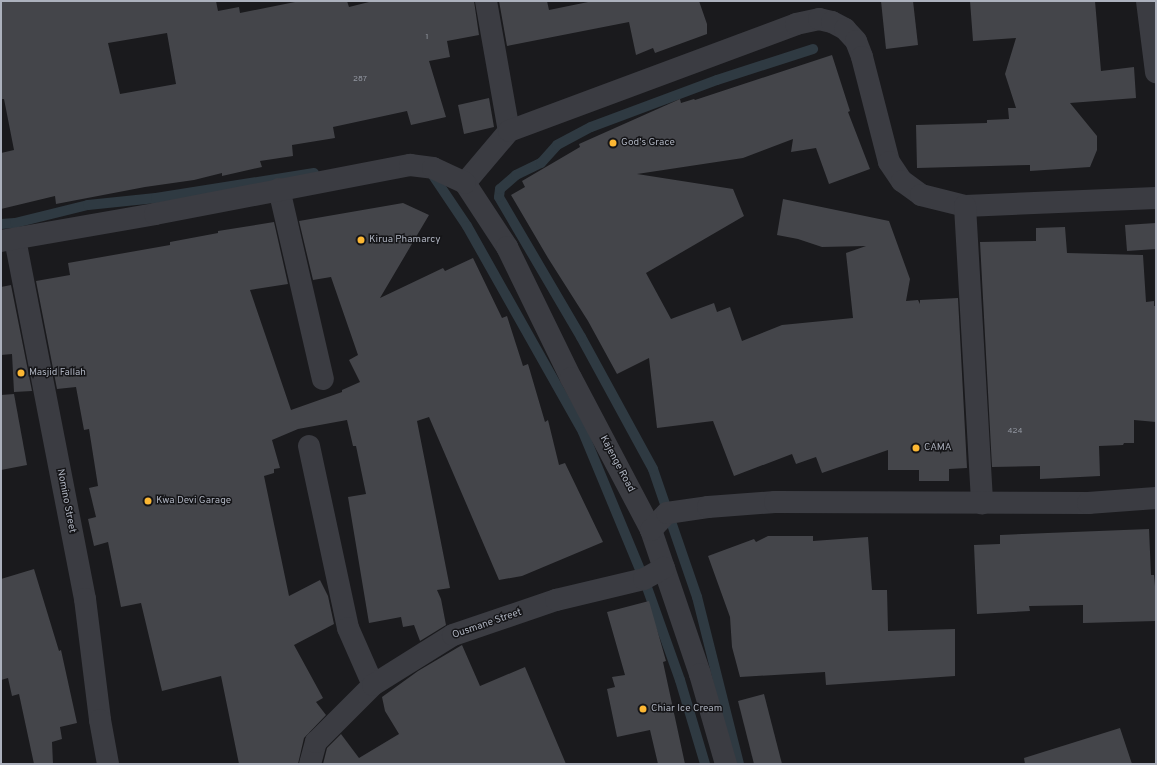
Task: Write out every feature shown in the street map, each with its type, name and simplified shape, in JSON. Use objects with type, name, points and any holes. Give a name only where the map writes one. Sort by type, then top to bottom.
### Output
[{"type":"street","points":[[486,1],[509,131]]},
{"type":"street","points":[[1147,1],[1156,72]]},
{"type":"street","points":[[8,240],[155,214],[410,165],[433,168],[465,182],[509,131],[796,24],[819,19],[832,22],[845,29],[856,41],[862,57],[889,162],[902,181],[921,195],[964,206],[1156,198]]},
{"type":"street","name":"Kajenge Road","points":[[465,182],[507,247],[571,378],[651,530],[700,674],[726,764]]},
{"type":"street","points":[[279,189],[323,380]]},
{"type":"street","points":[[964,206],[982,504]]},
{"type":"street","name":"Nomino Street","points":[[8,240],[85,599],[100,720],[108,764]]},
{"type":"street","points":[[309,446],[348,628],[373,685]]},
{"type":"street","points":[[651,530],[667,513],[708,507],[775,502],[982,504],[1088,503],[1156,498]]},
{"type":"street","name":"Ousmane Street","points":[[310,764],[316,742],[373,685],[453,635],[556,600],[644,579],[664,568]]},
{"type":"building","points":[[1,1],[216,1],[218,11],[239,7],[240,13],[300,1],[347,1],[349,7],[373,1],[474,1],[479,35],[447,41],[450,57],[429,61],[446,117],[411,125],[407,111],[333,127],[335,138],[292,145],[293,156],[260,161],[262,167],[222,176],[222,173],[194,180],[145,187],[56,204],[55,196],[1,209],[1,153],[14,150],[4,99],[1,99]],"holes":[[[167,33],[176,84],[120,94],[108,43]]]},
{"type":"building","points":[[499,1],[547,1],[549,10],[593,1],[699,1],[707,24],[707,34],[655,53],[653,48],[636,55],[629,22],[507,46]]},
{"type":"building","points":[[881,1],[913,1],[918,45],[886,49]]},
{"type":"building","points":[[970,1],[1095,1],[1101,71],[1134,67],[1136,98],[1070,103],[1097,136],[1097,150],[1090,167],[1030,171],[1030,165],[917,168],[916,125],[987,123],[987,120],[1009,119],[1008,108],[1016,108],[1005,74],[1016,38],[973,41]]},
{"type":"building","points":[[832,55],[850,111],[848,112],[870,169],[829,184],[816,148],[791,152],[793,139],[743,158],[637,174],[733,189],[744,216],[646,273],[671,319],[714,303],[717,312],[730,307],[742,341],[782,325],[853,318],[846,253],[866,246],[822,247],[798,239],[777,235],[783,199],[889,221],[910,279],[906,301],[918,300],[920,304],[920,300],[958,298],[967,468],[949,469],[949,481],[919,481],[919,470],[888,470],[888,450],[822,473],[816,457],[796,464],[792,454],[734,476],[713,421],[657,428],[649,358],[617,374],[588,321],[548,258],[511,195],[525,187],[522,181],[580,147],[579,144],[680,99],[681,103],[695,100]]},
{"type":"building","points":[[489,98],[494,127],[464,134],[458,105]]},
{"type":"building","points":[[403,203],[429,215],[380,298],[443,268],[445,271],[473,258],[502,318],[507,316],[523,366],[528,364],[545,422],[548,420],[559,465],[565,463],[603,542],[522,576],[499,580],[429,417],[417,421],[450,588],[437,590],[441,599],[446,625],[420,641],[414,625],[403,627],[401,617],[369,623],[348,497],[366,494],[356,446],[353,446],[347,420],[298,429],[272,440],[280,468],[274,469],[274,473],[264,476],[289,596],[320,580],[328,596],[334,624],[294,645],[323,698],[316,702],[326,715],[304,738],[298,764],[239,764],[221,676],[162,691],[141,603],[121,607],[108,542],[94,546],[88,519],[96,517],[89,488],[98,486],[89,429],[84,430],[76,387],[57,389],[36,281],[70,275],[68,263],[170,245],[170,242],[218,233],[218,231],[274,222],[288,284],[250,290],[291,410],[342,392],[342,390],[360,382],[349,360],[358,355],[331,277],[313,280],[299,221]]},
{"type":"building","points":[[1156,223],[1156,249],[1127,251],[1125,225]]},
{"type":"building","points":[[1065,227],[1067,253],[1143,255],[1146,302],[1154,301],[1154,306],[1156,306],[1156,422],[1134,420],[1134,443],[1099,446],[1100,476],[1040,479],[1040,466],[992,467],[980,242],[1036,241],[1036,228]]},
{"type":"building","points":[[11,285],[32,391],[14,392],[12,354],[1,355],[1,287]]},
{"type":"building","points":[[14,394],[27,465],[1,470],[1,395]]},
{"type":"building","points":[[1149,529],[1151,575],[1154,575],[1156,597],[1156,621],[1083,623],[1083,605],[1029,606],[1030,611],[977,614],[974,545],[1000,544],[1000,535]]},
{"type":"building","points":[[768,536],[813,536],[813,541],[868,537],[872,590],[887,590],[888,631],[955,629],[955,676],[826,685],[825,672],[740,677],[732,647],[730,617],[708,556],[754,539],[756,542]]},
{"type":"building","points":[[34,569],[59,651],[61,650],[77,723],[60,727],[62,739],[52,742],[53,764],[34,764],[19,694],[12,696],[8,678],[1,680],[1,579]]},
{"type":"building","name":"Chiar Ice Cream","points":[[649,601],[666,661],[663,662],[685,764],[658,764],[650,730],[617,737],[607,689],[615,687],[612,677],[625,675],[607,612]]},
{"type":"building","points":[[462,645],[480,686],[525,667],[566,764],[323,764],[327,748],[341,734],[359,758],[399,734],[385,711],[382,697],[418,671]]},
{"type":"building","points":[[764,694],[782,764],[754,764],[738,701]]},
{"type":"building","points":[[1120,728],[1132,764],[1025,764],[1024,758]]},
{"type":"waterway","points":[[739,764],[697,597],[653,469],[581,337],[499,197],[500,189],[516,175],[541,163],[557,145],[591,127],[717,80],[813,49]]},
{"type":"waterway","points":[[430,171],[467,226],[583,432],[644,579],[680,680],[705,764]]},
{"type":"waterway","points":[[1,224],[15,223],[88,205],[156,198],[314,173]]},
{"type":"place","name":"God's Grace","points":[[613,143]]},
{"type":"place","name":"Kirua Phamarcy","points":[[361,240]]},
{"type":"place","name":"Masjid Fallah","points":[[21,373]]},
{"type":"place","name":"CAMA","points":[[916,448]]},
{"type":"place","name":"Kwa Devi Garage","points":[[148,501]]},
{"type":"place","name":"Chiar Ice Cream","points":[[643,709]]}]
